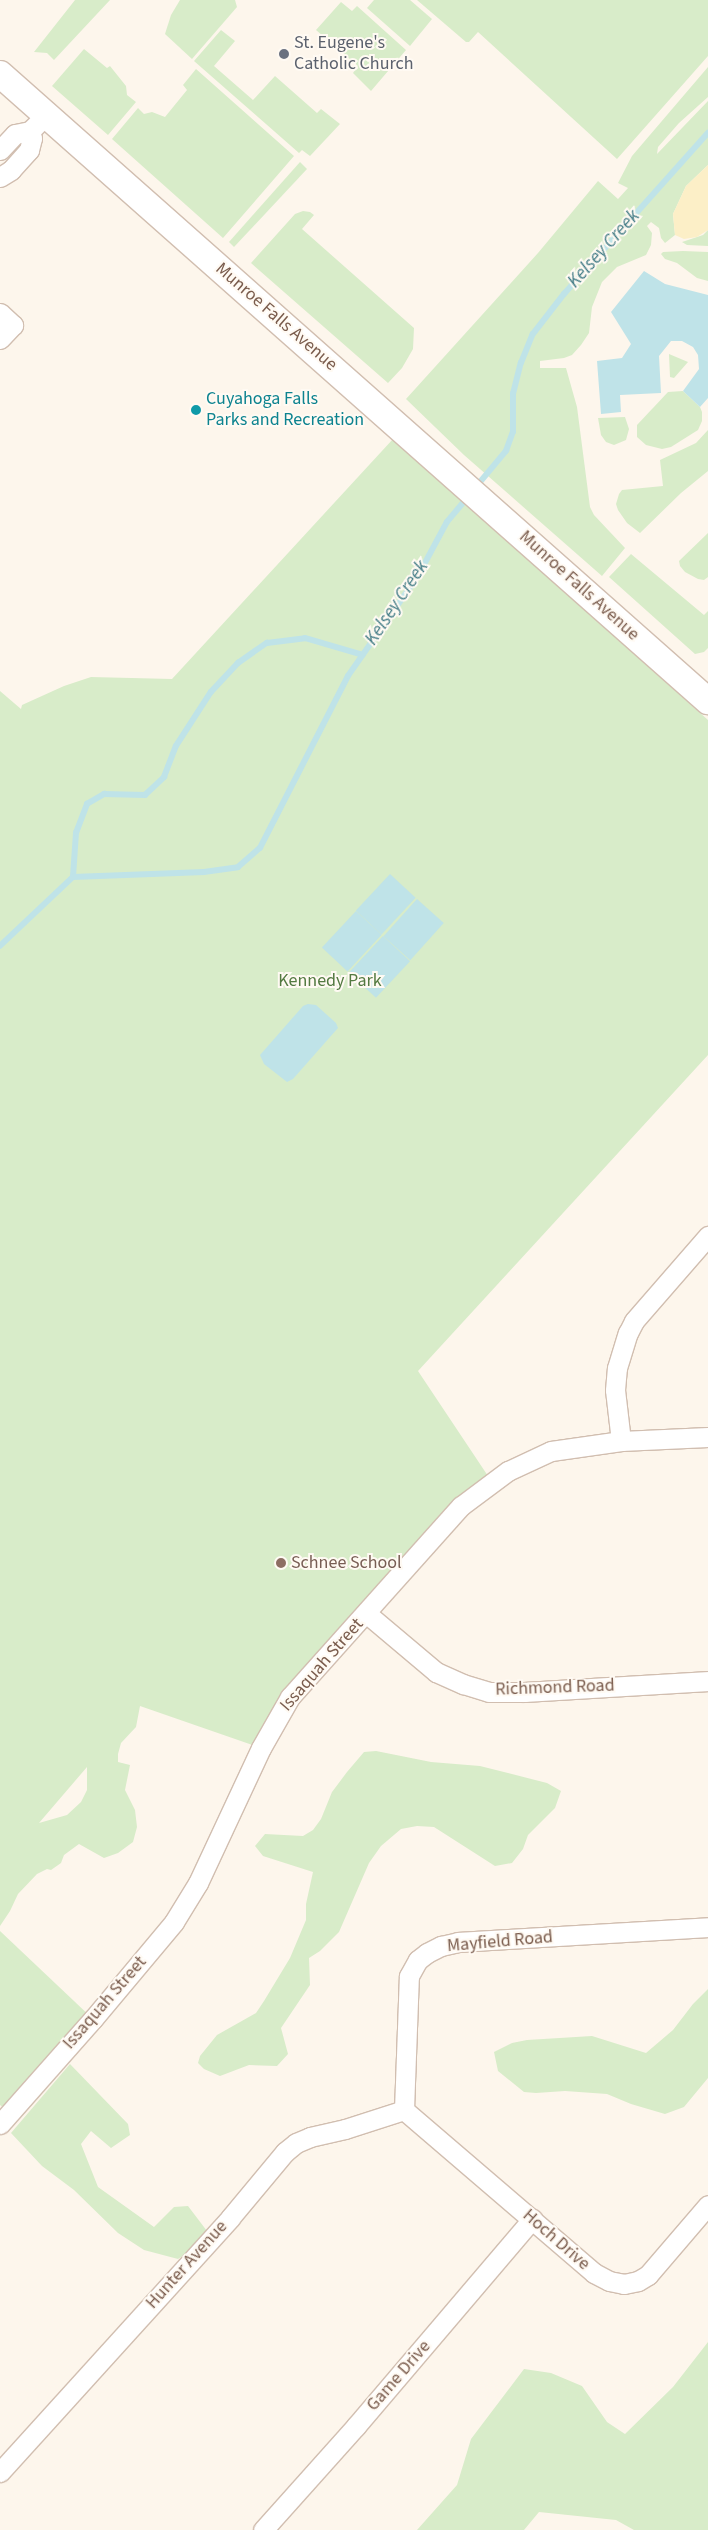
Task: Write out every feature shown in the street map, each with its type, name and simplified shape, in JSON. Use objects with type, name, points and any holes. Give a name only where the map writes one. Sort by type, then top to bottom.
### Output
[{"type":"street","name":"Munroe Falls Avenue","points":[[0,74],[38,123],[453,474],[708,701]]},
{"type":"street","points":[[0,150],[15,134],[38,123]]},
{"type":"street","points":[[0,177],[11,170],[29,150],[38,123]]},
{"type":"street","points":[[0,313],[13,325],[0,340]]},
{"type":"street","points":[[621,1442],[615,1390],[616,1368],[628,1334],[634,1321],[708,1236]]},
{"type":"street","name":"Issaquah Street","points":[[0,2124],[93,2019],[175,1920],[211,1857],[274,1722],[290,1697],[317,1664],[462,1506],[508,1471],[550,1451],[621,1442],[708,1437]]},
{"type":"street","name":"Richmond Road","points":[[366,1612],[436,1672],[463,1684],[490,1692],[525,1692],[708,1681]]},
{"type":"street","name":"Mayfield Road","points":[[404,2110],[409,1976],[418,1960],[427,1953],[441,1946],[458,1942],[708,1926]]},
{"type":"street","name":"Hoch Drive","points":[[404,2110],[594,2273],[609,2281],[624,2284],[638,2281],[648,2275],[708,2206]]},
{"type":"street","name":"Hunter Avenue","points":[[0,2472],[218,2231],[285,2152],[296,2143],[310,2137],[345,2129],[404,2110]]},
{"type":"street","name":"Game Drive","points":[[263,2530],[532,2219]]},
{"type":"green space","points":[[75,0],[110,0],[54,60],[47,53],[34,52]]},
{"type":"green space","points":[[180,0],[235,0],[237,7],[192,59],[165,34],[171,15]]},
{"type":"green space","points":[[374,0],[410,0],[432,19],[410,46],[367,8]]},
{"type":"green space","points":[[417,0],[708,0],[708,56],[617,159],[478,32],[469,42],[466,42]]},
{"type":"green space","points":[[341,2],[352,11],[357,6],[406,50],[371,91],[353,73],[358,66],[316,30]]},
{"type":"green space","points":[[221,30],[235,41],[214,66],[253,100],[275,76],[317,113],[321,109],[340,124],[310,156],[302,150],[299,153],[194,61]]},
{"type":"green space","points":[[84,49],[107,68],[110,66],[126,86],[127,95],[136,102],[108,135],[52,86]]},
{"type":"green space","points":[[708,67],[708,97],[679,123],[658,147],[657,154],[708,101],[708,165],[686,186],[673,214],[675,235],[665,243],[661,238],[659,228],[651,222],[647,226],[652,233],[651,245],[646,255],[617,267],[602,282],[592,307],[589,333],[581,345],[572,355],[540,361],[540,368],[566,368],[577,407],[590,507],[594,515],[625,548],[602,576],[464,455],[406,399],[538,253],[598,181],[618,199],[628,188],[618,183],[632,156]]},
{"type":"green space","points":[[196,69],[294,156],[223,238],[112,139],[138,108],[144,114],[152,112],[165,117],[187,90],[183,85]]},
{"type":"green space","points":[[300,162],[307,169],[234,247],[229,242]]},
{"type":"green space","points":[[303,211],[314,215],[302,229],[414,328],[413,349],[402,368],[388,383],[251,263],[295,214]]},
{"type":"green space","points":[[708,230],[708,246],[687,245],[682,242],[703,235]]},
{"type":"green space","points":[[663,252],[708,252],[708,281],[697,278],[677,263],[665,259],[661,254]]},
{"type":"green space","points":[[669,354],[688,362],[674,378],[670,377]]},
{"type":"green space","points":[[683,391],[700,407],[702,412],[702,421],[698,430],[671,447],[662,449],[646,445],[637,437],[637,425],[668,392]]},
{"type":"green space","points":[[625,417],[629,429],[626,440],[614,445],[606,442],[601,435],[598,418]]},
{"type":"green space","points":[[708,430],[708,471],[681,493],[640,533],[627,523],[618,510],[616,504],[619,494],[622,490],[663,486],[660,460],[696,443]]},
{"type":"green space","name":"Kennedy Park","points":[[393,439],[708,720],[708,1055],[418,1371],[492,1482],[366,1613],[261,1748],[140,1706],[136,1727],[121,1743],[118,1754],[118,1762],[130,1765],[125,1790],[135,1810],[137,1827],[133,1842],[118,1853],[104,1858],[79,1844],[64,1855],[61,1863],[51,1870],[47,1869],[37,1874],[18,1894],[0,1926],[0,691],[21,709],[22,705],[64,686],[91,677],[172,679]],"holes":[[[87,1767],[87,1790],[81,1802],[67,1815],[39,1823]]]},
{"type":"green space","points":[[708,533],[708,577],[704,580],[685,572],[680,566],[679,561]]},
{"type":"green space","points":[[631,554],[704,615],[708,611],[708,648],[704,652],[695,654],[609,577]]},
{"type":"green space","points":[[376,1751],[431,1762],[480,1766],[547,1783],[561,1791],[555,1808],[528,1835],[523,1849],[512,1863],[495,1866],[434,1827],[417,1826],[401,1829],[381,1846],[369,1863],[339,1932],[320,1951],[309,1958],[310,1985],[281,2028],[288,2054],[277,2066],[249,2065],[220,2076],[204,2069],[198,2063],[200,2056],[217,2035],[256,2013],[290,1958],[306,1920],[306,1904],[313,1872],[263,1856],[255,1846],[265,1834],[303,1836],[313,1830],[321,1819],[332,1792],[347,1772],[364,1752]]},
{"type":"green space","points":[[0,1931],[93,2019],[10,2113],[0,2105]]},
{"type":"green space","points":[[708,1989],[708,2078],[684,2107],[665,2114],[631,2104],[607,2094],[565,2091],[524,2092],[498,2071],[494,2052],[512,2043],[527,2040],[592,2036],[646,2053],[673,2030],[693,2004]]},
{"type":"green space","points":[[70,2064],[128,2124],[130,2135],[111,2148],[91,2131],[81,2144],[98,2187],[154,2227],[174,2207],[188,2206],[207,2231],[188,2252],[178,2259],[144,2250],[118,2233],[74,2190],[42,2166],[11,2133]]},
{"type":"green space","points":[[708,2342],[708,2530],[634,2530],[616,2520],[539,2512],[524,2530],[417,2530],[457,2485],[471,2439],[524,2369],[551,2373],[582,2386],[607,2422],[625,2434],[673,2387]]},
{"type":"sand","points":[[708,165],[708,230],[697,237],[684,239],[675,235],[673,214],[686,186]]},
{"type":"water","points":[[644,271],[665,284],[708,295],[708,398],[700,407],[683,391],[699,369],[698,355],[693,347],[682,341],[671,341],[659,356],[661,393],[620,395],[621,412],[601,414],[597,361],[622,358],[631,344],[611,312]]},
{"type":"water","points":[[390,874],[416,898],[381,934],[356,911]]},
{"type":"water","points":[[417,899],[444,923],[410,960],[384,936]]},
{"type":"water","points":[[356,911],[382,935],[347,971],[322,948]]},
{"type":"water","points":[[383,936],[410,961],[376,998],[349,973]]},
{"type":"water","points":[[308,1004],[316,1005],[336,1023],[338,1028],[293,1079],[287,1082],[264,1064],[260,1055],[303,1006]]},
{"type":"waterway","name":"Kelsey Creek","points":[[476,487],[506,451],[513,432],[513,394],[521,363],[533,334],[564,294],[708,133]]},
{"type":"waterway","name":"Kelsey Creek","points":[[0,946],[73,877],[204,872],[238,867],[260,848],[348,676],[418,576],[447,522],[467,498]]},
{"type":"waterway","points":[[73,877],[76,833],[87,804],[104,794],[145,795],[164,777],[176,746],[211,692],[238,663],[267,643],[305,638],[363,655]]},
{"type":"place","name":"St. Eugene's Catholic Church","points":[[284,54]]},
{"type":"place","name":"Cuyahoga Falls Parks and Recreation","points":[[196,410]]},
{"type":"place","name":"Schnee School","points":[[281,1563]]}]
